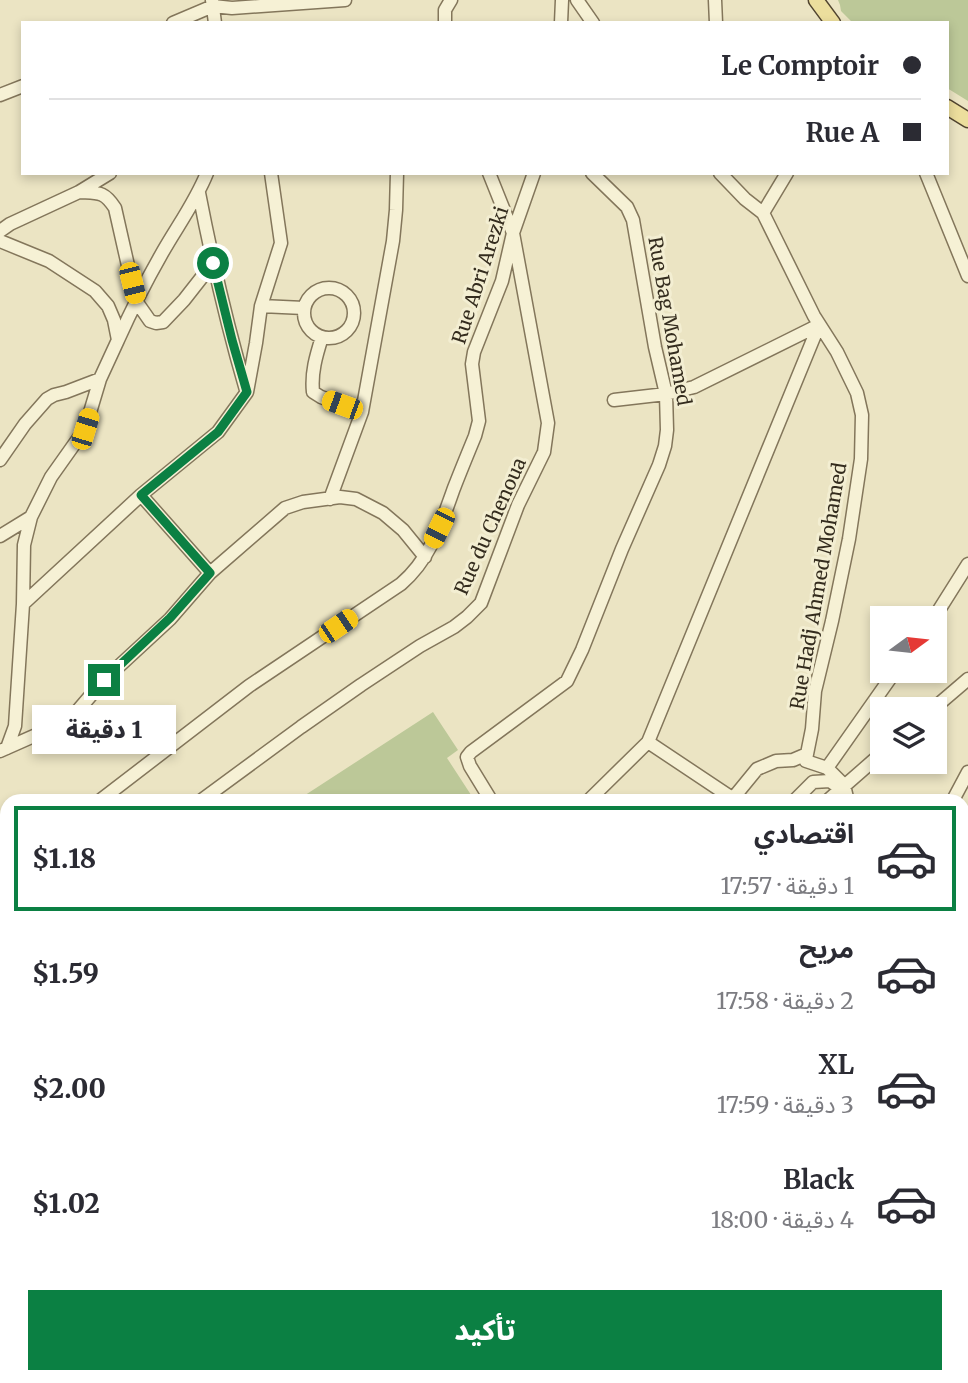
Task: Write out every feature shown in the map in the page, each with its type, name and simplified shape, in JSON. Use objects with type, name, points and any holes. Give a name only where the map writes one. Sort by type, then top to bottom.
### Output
[{"type":"main road","points":[[816,0],[832,21]]},
{"type":"main road","points":[[949,108],[968,120]]},
{"type":"street","points":[[177,21],[212,3],[232,8],[345,0]]},
{"type":"street","points":[[445,21],[446,10],[451,0]]},
{"type":"street","points":[[561,21],[562,0]]},
{"type":"street","points":[[577,0],[592,21]]},
{"type":"street","points":[[715,0],[716,21]]},
{"type":"street","points":[[212,3],[215,21]]},
{"type":"street","points":[[0,95],[21,87]]},
{"type":"street","points":[[0,232],[10,224],[79,192],[107,175]]},
{"type":"street","points":[[4,749],[15,726],[24,545],[31,517],[51,477],[85,429],[100,379],[136,301],[199,193],[206,175]]},
{"type":"street","points":[[23,604],[141,495],[218,432],[247,392],[261,306],[281,243],[271,175]]},
{"type":"street","points":[[330,499],[362,412],[393,241],[397,175]]},
{"type":"street","name":"Rue du Chenoua","points":[[210,794],[341,699],[454,627],[481,603],[518,505],[544,452],[548,423],[513,233],[490,175]]},
{"type":"street","name":"Rue Abri Arezki","points":[[108,794],[249,686],[414,573],[439,528],[475,436],[479,421],[472,364],[474,352],[502,281],[513,233],[533,175]]},
{"type":"street","name":"Rue Bag Mohamed","points":[[487,794],[467,757],[567,681],[662,456],[667,430],[666,394],[654,347],[633,220],[627,207],[594,175]]},
{"type":"street","name":"Rue Hadj Ahmed Mohamed","points":[[722,175],[763,214],[819,325],[837,352],[857,393],[862,415],[861,458],[849,539],[815,691],[807,754]]},
{"type":"street","points":[[763,214],[786,175]]},
{"type":"street","points":[[927,175],[968,276]]},
{"type":"street","points":[[79,192],[101,193],[115,208],[136,301],[150,321],[163,322],[213,263]]},
{"type":"street","points":[[199,193],[213,263],[247,392]]},
{"type":"street","points":[[0,241],[49,261],[95,291],[108,306],[118,340]]},
{"type":"street","points":[[329,287],[345,293],[355,314],[352,324],[340,336],[322,337],[315,334],[305,323],[304,307],[313,293],[329,287]]},
{"type":"street","points":[[261,306],[304,307]]},
{"type":"street","points":[[355,314],[379,314]]},
{"type":"street","points":[[614,400],[666,394],[694,387],[819,325]]},
{"type":"street","points":[[595,794],[648,742],[819,325]]},
{"type":"street","points":[[322,337],[313,370],[313,393],[362,412]]},
{"type":"street","points":[[232,340],[241,345],[256,343]]},
{"type":"street","points":[[0,460],[24,424],[47,400],[100,379]]},
{"type":"street","points":[[141,495],[210,573]]},
{"type":"street","points":[[4,749],[61,724],[74,715],[104,680],[170,618],[210,573],[285,508],[303,502],[340,497],[356,499],[383,513],[404,530],[425,556]]},
{"type":"street","points":[[0,536],[31,517]]},
{"type":"street","points":[[942,606],[968,564]]},
{"type":"street","points":[[947,697],[968,679]]},
{"type":"street","points":[[827,768],[888,683]]},
{"type":"street","points":[[648,742],[722,794]]},
{"type":"street","points":[[807,754],[806,761],[827,768],[845,794]]},
{"type":"street","points":[[736,794],[757,769],[776,761],[793,760],[807,754]]},
{"type":"street","points":[[834,794],[870,763]]},
{"type":"street","points":[[956,794],[968,772]]},
{"type":"street","points":[[802,794],[813,782],[832,782],[842,787]]},
{"type":"street","points":[[821,782],[828,787],[829,794]]},
{"type":"street","points":[[807,794],[808,788]]},
{"type":"green space","points":[[838,0],[968,0],[968,101],[949,89],[949,21],[851,21],[841,11]]},
{"type":"green space","points":[[433,712],[458,750],[447,758],[470,794],[307,794]]},
{"type":"route","points":[[104,680],[170,618],[210,573],[141,495],[218,432],[247,392],[213,263]]}]
